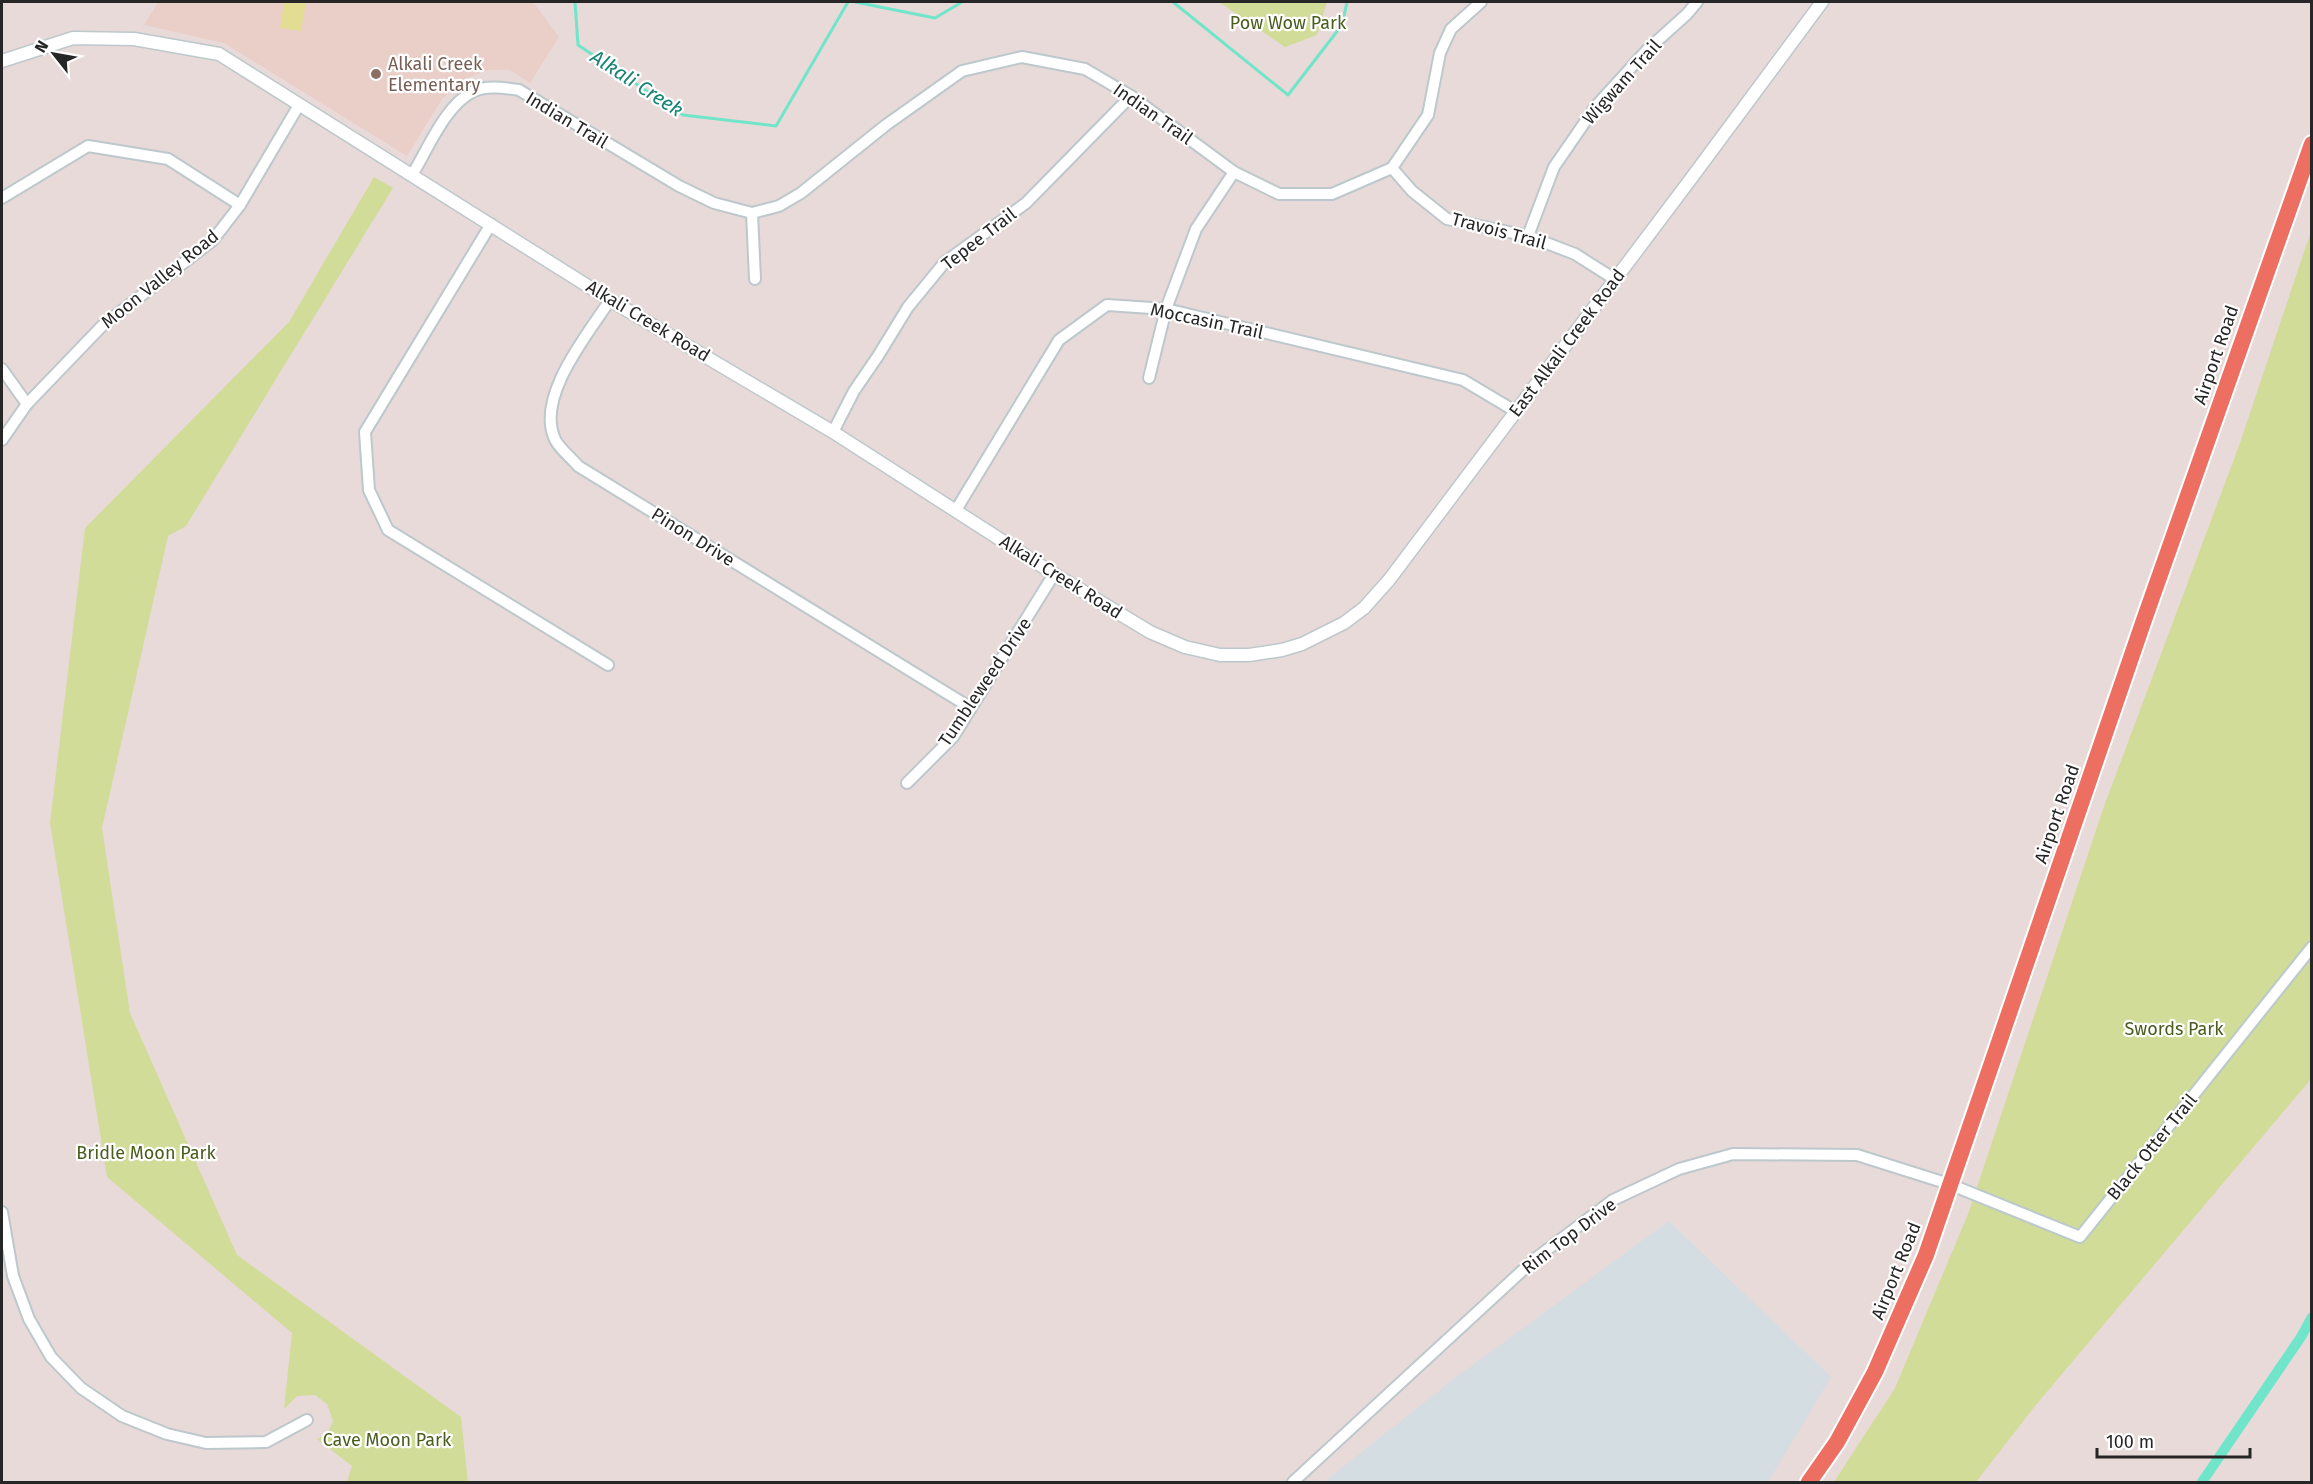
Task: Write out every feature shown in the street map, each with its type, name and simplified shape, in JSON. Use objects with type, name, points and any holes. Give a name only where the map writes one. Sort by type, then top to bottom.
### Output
[{"type":"highway","name":"Airport Road","points":[[1809,1482],[1837,1442],[1875,1372],[1926,1255],[2140,631],[2312,144]]},
{"type":"street","points":[[1392,168],[1428,115],[1440,53],[1451,29],[1481,2]]},
{"type":"street","name":"Wigwam Trail","points":[[1528,236],[1554,167],[1596,106],[1647,50],[1697,2]]},
{"type":"street","name":"East Alkali Creek Road","points":[[1282,650],[1321,636],[1344,623],[1364,608],[1389,580],[1616,280],[1822,2]]},
{"type":"street","name":"Alkali Creek Road","points":[[2,61],[73,38],[134,39],[219,54],[610,300],[833,432],[1054,574],[1150,632],[1185,647],[1220,655],[1249,655],[1282,650]]},
{"type":"street","name":"Indian Trail","points":[[412,175],[452,108],[474,91],[498,87],[519,90],[679,186],[714,203],[752,213],[779,206],[801,193],[886,125],[962,71],[1022,57],[1085,69],[1131,96],[1234,172],[1279,194],[1332,194],[1392,168]]},
{"type":"street","name":"Tepee Trail","points":[[833,432],[854,391],[879,357],[908,307],[945,262],[1026,203],[1131,96]]},
{"type":"street","name":"Moon Valley Road","points":[[2,440],[27,404],[102,326],[213,240],[240,205],[299,105]]},
{"type":"street","points":[[2,198],[88,146],[168,159],[240,205]]},
{"type":"street","name":"Travois Trail","points":[[1392,168],[1412,191],[1447,219],[1528,236],[1575,254],[1616,280]]},
{"type":"street","points":[[1149,378],[1166,309],[1196,229],[1234,172]]},
{"type":"street","points":[[752,213],[755,279]]},
{"type":"street","points":[[491,224],[364,432],[369,490],[388,530],[608,665]]},
{"type":"street","name":"Pinon Drive","points":[[610,300],[560,380],[551,414],[554,438],[578,465],[971,708]]},
{"type":"street","name":"Moccasin Trail","points":[[956,510],[1059,340],[1107,305],[1166,309],[1463,380],[1515,411]]},
{"type":"street","points":[[2,369],[27,404]]},
{"type":"street","name":"Tumbleweed Drive","points":[[908,783],[953,737],[1054,574]]},
{"type":"street","name":"Black Otter Trail","points":[[1949,1184],[2080,1237],[2312,947]]},
{"type":"street","name":"Rim Top Drive","points":[[1293,1482],[1536,1258],[1613,1200],[1679,1169],[1733,1154],[1857,1155],[1949,1184]]},
{"type":"street","points":[[2,1212],[13,1276],[28,1319],[51,1357],[81,1388],[123,1416],[167,1434],[206,1443],[267,1443],[307,1420]]},
{"type":"shaded area","name":"Alkali Creek Elementary","points":[[155,2],[533,2],[559,37],[530,83],[510,70],[489,70],[464,79],[442,99],[407,156],[224,43],[144,25],[157,4]]},
{"type":"shaded area","points":[[284,2],[306,2],[301,31],[280,28]]},
{"type":"shaded area","points":[[1669,1221],[1831,1377],[1768,1482],[1324,1482],[1455,1378]]},
{"type":"green space","name":"Pow Wow Park","points":[[1219,2],[1327,2],[1317,35],[1285,47]]},
{"type":"green space","name":"Bridle Moon Park","points":[[374,177],[393,188],[186,526],[168,536],[102,828],[130,1013],[237,1255],[461,1417],[468,1482],[347,1482],[352,1466],[317,1439],[327,1434],[333,1421],[327,1404],[315,1395],[297,1396],[284,1409],[292,1333],[107,1177],[50,823],[85,528],[289,322]]},
{"type":"green space","name":"Swords Park","points":[[2311,231],[2311,1079],[2035,1406],[1976,1482],[1834,1482],[1895,1388],[1968,1214],[2103,809],[2240,443]]},
{"type":"waterway","name":"Alkali Creek","points":[[575,2],[578,45],[683,115],[776,126],[848,2]]},
{"type":"waterway","name":"Alkali Creek","points":[[855,2],[935,18],[962,2]]},
{"type":"waterway","name":"Alkali Creek","points":[[1173,2],[1288,95],[1342,25],[1347,2]]},
{"type":"waterway","points":[[2202,1482],[2301,1337],[2312,1317]]},
{"type":"place","name":"Alkali Creek Elementary","points":[[376,74]]},
{"type":"park label","name":"Cave Moon Park","points":[[387,1440]]}]
